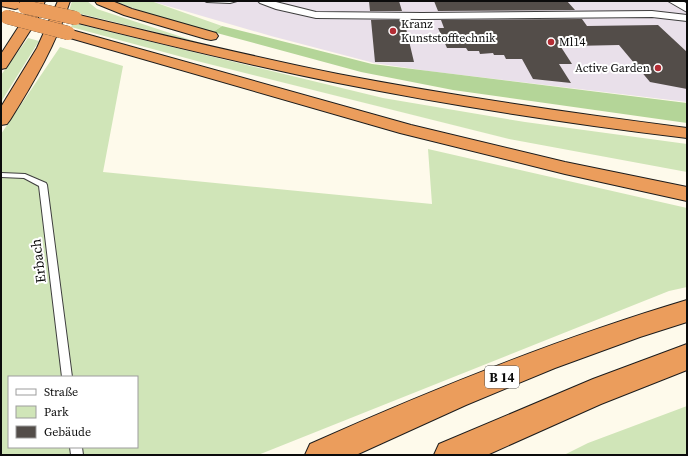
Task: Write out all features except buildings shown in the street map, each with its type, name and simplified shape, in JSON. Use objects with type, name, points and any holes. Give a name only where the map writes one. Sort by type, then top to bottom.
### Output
[{"type":"highway","points":[[1,65],[16,44],[39,1]]},
{"type":"highway","points":[[1,120],[31,75],[41,57],[49,41],[64,1]]},
{"type":"highway","points":[[101,1],[152,20],[342,71],[367,84]]},
{"type":"highway","points":[[1,2],[242,58],[367,84],[579,119],[687,133]]},
{"type":"highway","points":[[4,17],[68,33],[406,129],[566,168],[687,194]]},
{"type":"highway","points":[[1,52],[16,44]]},
{"type":"highway","name":"B 14","points":[[321,455],[501,377],[610,336],[687,311]]},
{"type":"highway","points":[[450,455],[586,396],[687,358]]},
{"type":"street","points":[[263,1],[279,7],[316,15],[421,12],[652,14],[687,18]]},
{"type":"street","points":[[652,14],[662,10],[668,4],[666,1]]},
{"type":"street","points":[[673,1],[680,3],[687,8]]},
{"type":"lane","points":[[207,1],[235,1]]},
{"type":"lane","name":"Erbach","points":[[3,175],[25,176],[43,185],[67,376]]},
{"type":"shaded area","points":[[683,1],[687,4],[687,102],[428,71],[374,63],[271,36],[154,2]]},
{"type":"green space","points":[[72,1],[87,1],[97,9],[197,42],[69,11]]},
{"type":"green space","points":[[114,1],[151,1],[222,26],[213,32],[157,17]]},
{"type":"green space","points":[[73,23],[383,98],[525,122],[687,144],[687,172],[509,139],[197,61],[71,27]]},
{"type":"green space","points":[[222,26],[372,64],[687,103],[687,123],[453,90],[361,72],[213,32]]},
{"type":"green space","points":[[28,38],[39,41],[1,102],[1,75]]},
{"type":"green space","points":[[60,47],[123,66],[103,172],[432,204],[428,149],[687,208],[687,287],[669,291],[258,455],[1,455],[1,134]]},
{"type":"green space","points":[[687,406],[687,455],[564,455],[588,443]]},
{"type":"place","name":"Kranz Kunststofftechnik","points":[[393,31]]},
{"type":"place","name":"Ml14","points":[[551,42]]},
{"type":"place","name":"Active Garden","points":[[658,68]]}]
